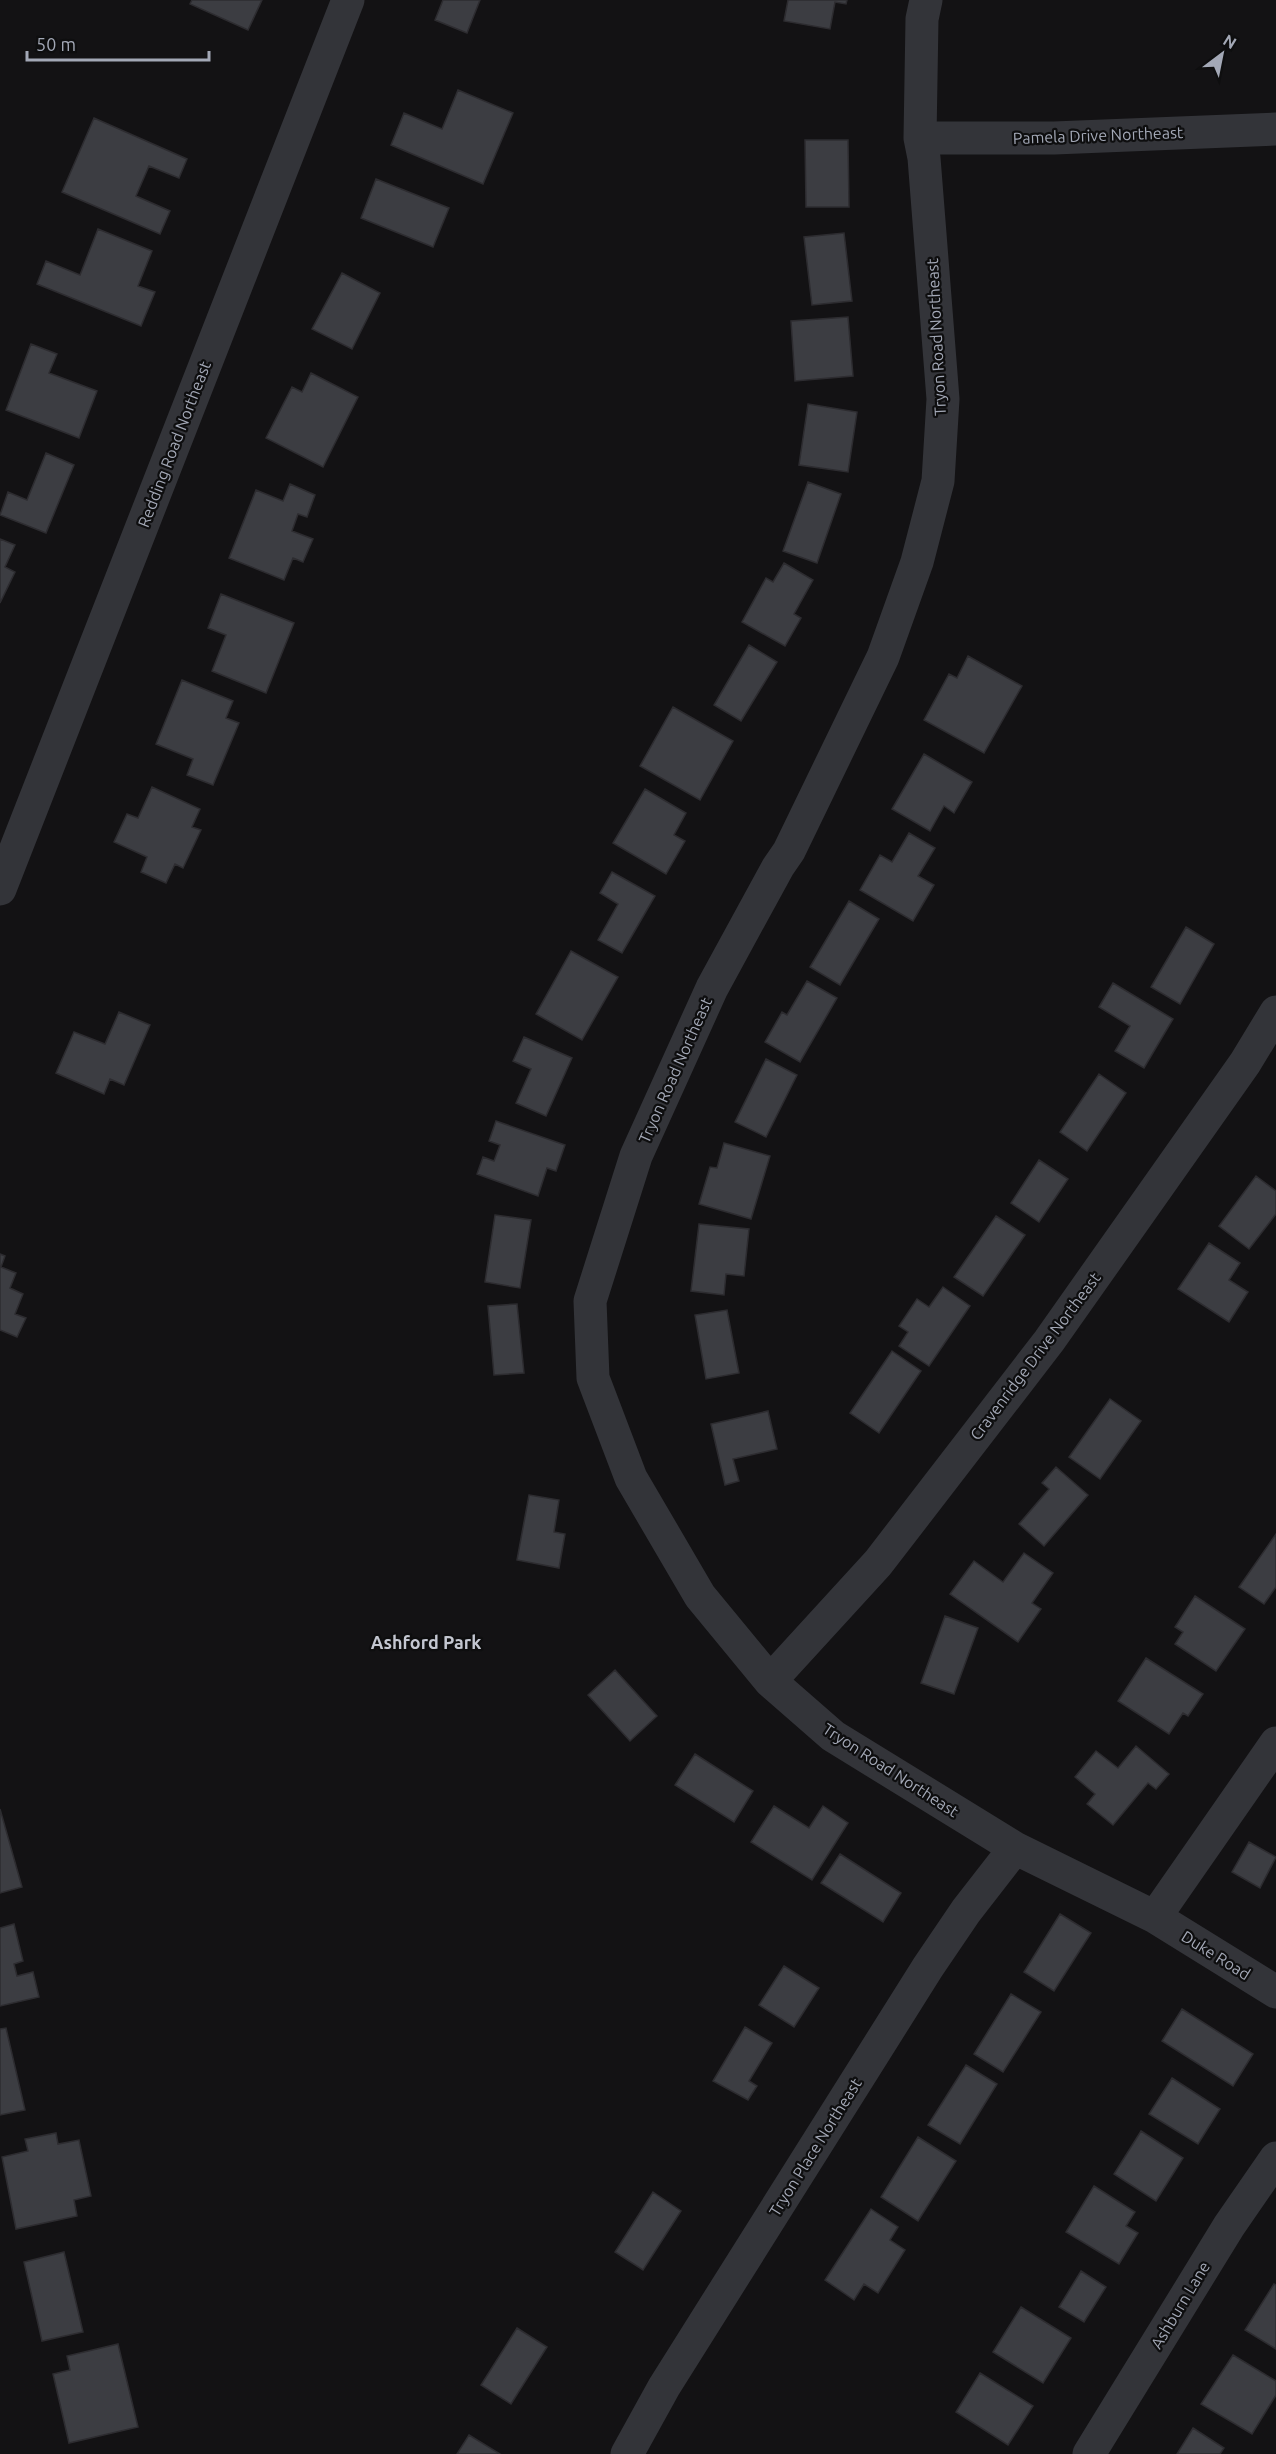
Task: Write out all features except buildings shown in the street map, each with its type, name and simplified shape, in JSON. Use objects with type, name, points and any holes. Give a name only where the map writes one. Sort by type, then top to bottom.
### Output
[{"type":"street","name":"Redding Road Northeast","points":[[0,889],[348,0]]},
{"type":"street","name":"Tryon Road Northeast","points":[[926,0],[922,19],[920,138],[924,159],[943,399],[938,482],[917,562],[883,657],[789,851],[712,988],[636,1156],[590,1301],[593,1378],[631,1478],[700,1596],[770,1681],[833,1736],[1015,1848],[1155,1917]]},
{"type":"street","name":"Pamela Drive Northeast","points":[[920,138],[1054,138],[1276,129]]},
{"type":"street","name":"Cravenridge Drive Northeast","points":[[770,1681],[878,1563],[1049,1341],[1245,1063],[1276,1012]]},
{"type":"street","points":[[1155,1917],[1276,1743]]},
{"type":"street","name":"Tryon Place Northeast","points":[[627,2454],[664,2388],[922,1977],[966,1911],[1015,1848]]},
{"type":"street","name":"Duke Road","points":[[1155,1917],[1276,1992]]},
{"type":"street","name":"Ashburn Lane","points":[[1089,2454],[1229,2226],[1276,2158]]},
{"type":"district","name":"Ashford Park","points":[[426,1643]]}]
